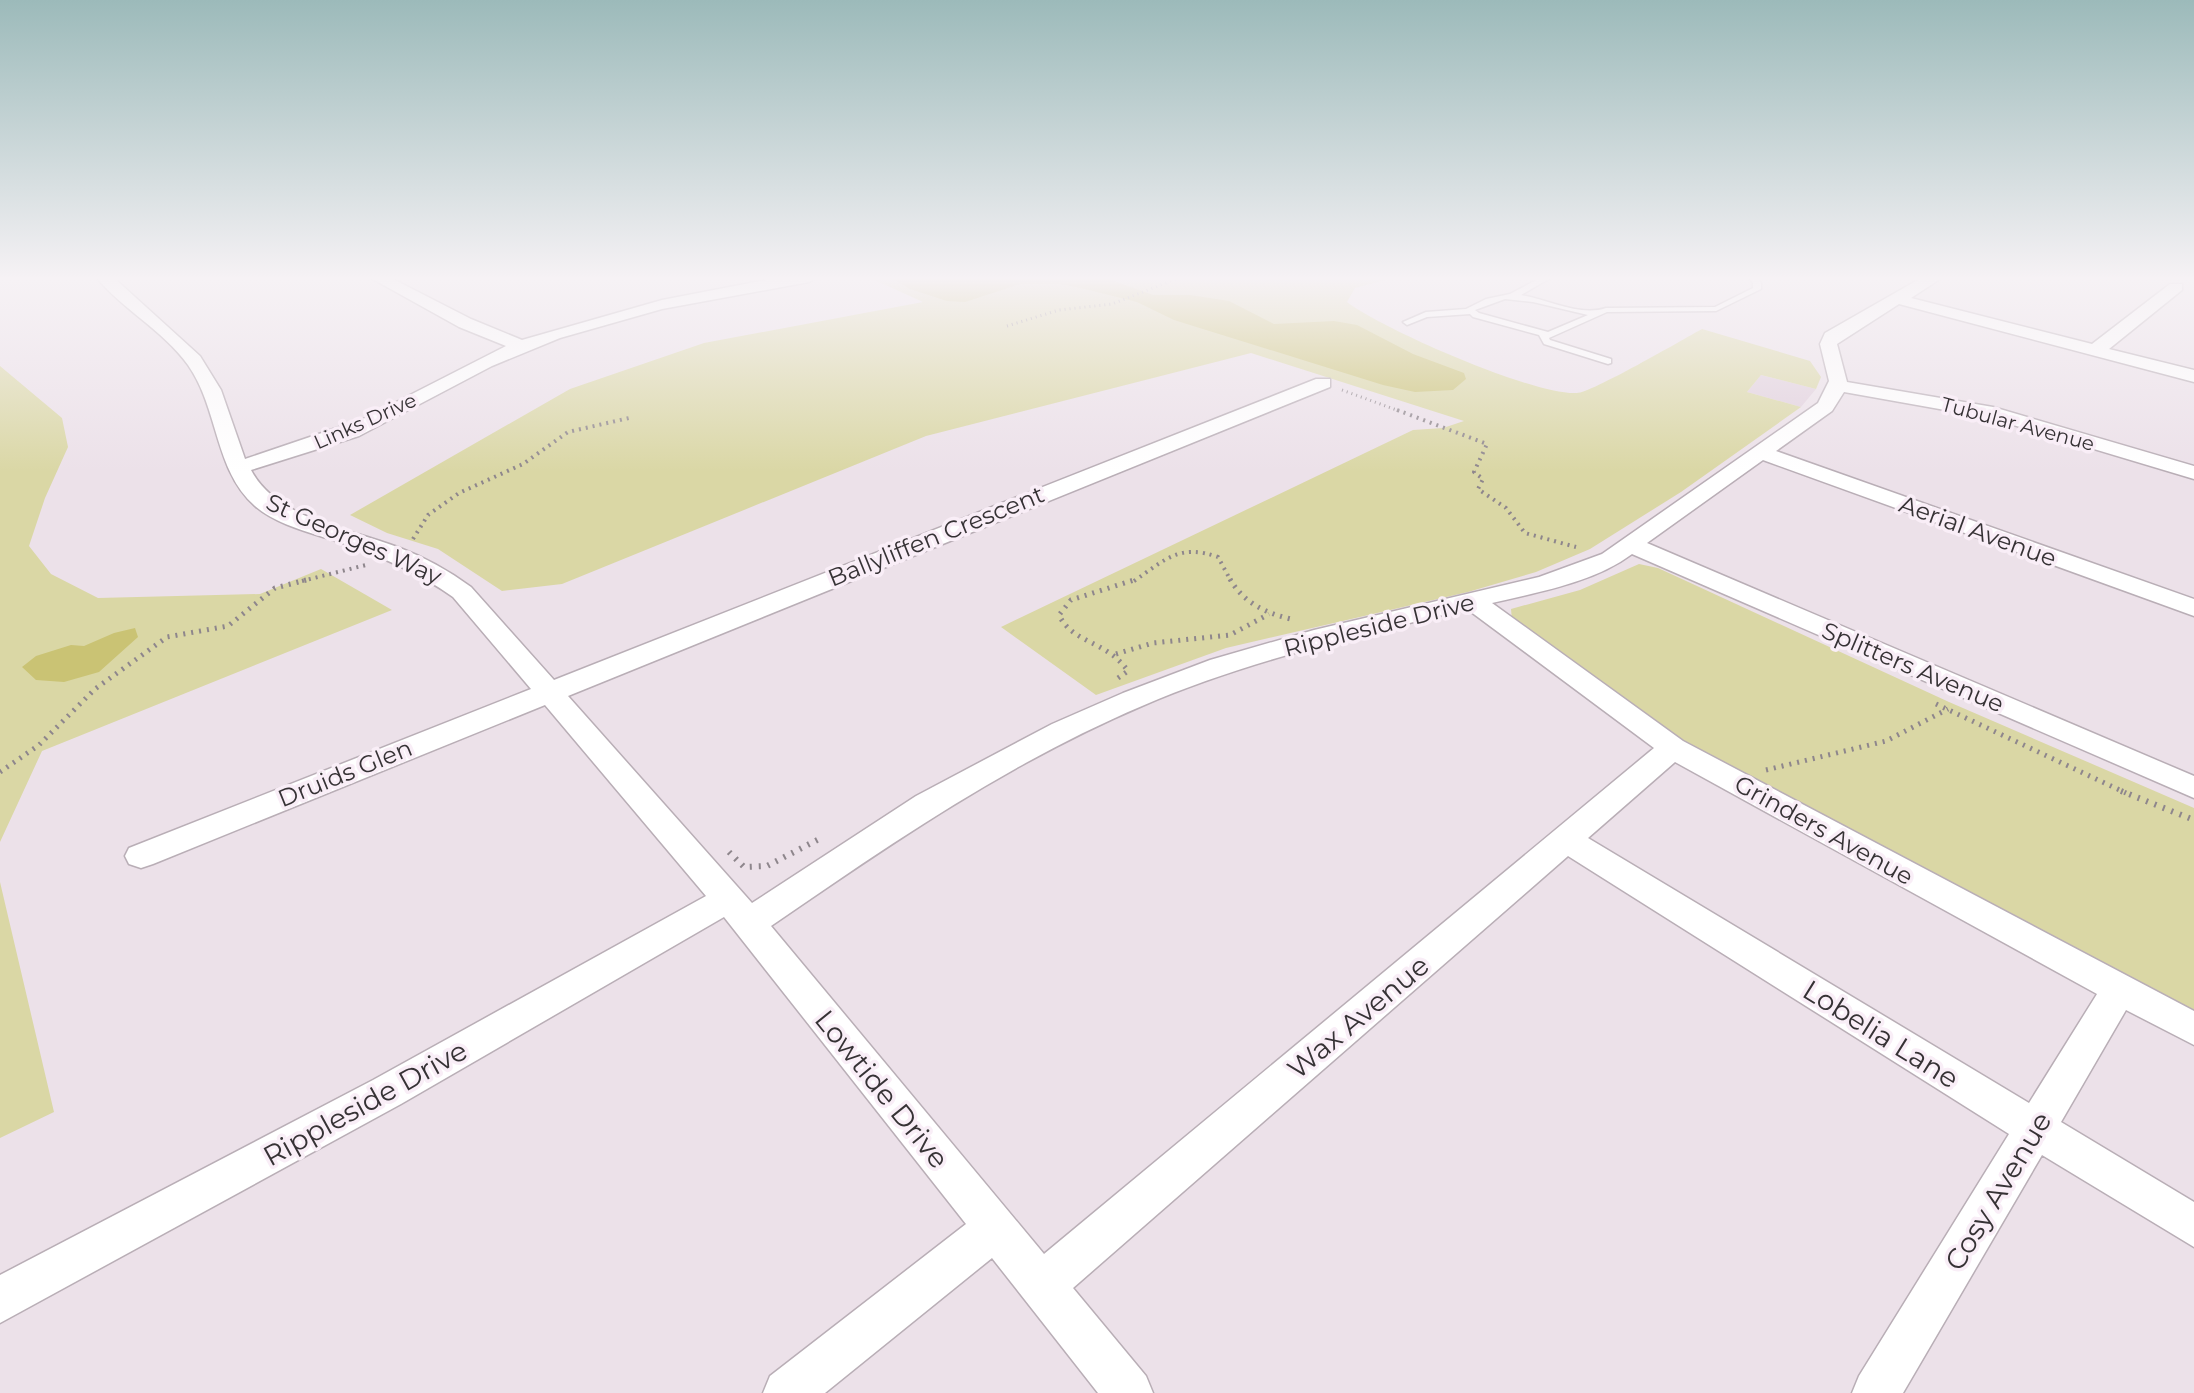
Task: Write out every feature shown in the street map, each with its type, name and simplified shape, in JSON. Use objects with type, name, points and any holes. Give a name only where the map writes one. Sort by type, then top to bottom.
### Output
[{"type":"street","name":"St Georges Way","points":[[178,342],[194,360],[211,388],[246,483],[271,507],[433,571],[447,580],[550,691],[631,789]]},
{"type":"street","points":[[511,342],[521,346]]},
{"type":"street","name":"Links Drive","points":[[238,467],[315,445],[363,426],[475,366],[533,342]]},
{"type":"street","points":[[1828,342],[1839,372],[1840,386]]},
{"type":"street","points":[[2061,342],[2194,376]]},
{"type":"street","points":[[2095,351],[2106,342]]},
{"type":"street","name":"Ballyliffen Crescent","points":[[550,691],[1323,383]]},
{"type":"street","name":"Rippleside Drive","points":[[0,1300],[387,1092],[738,911],[1062,731],[1119,705],[1235,662],[1323,636],[1580,573],[1626,550],[1762,453],[1825,407],[1840,386]]},
{"type":"street","name":"Tubular Avenue","points":[[1840,386],[1993,413],[2194,473]]},
{"type":"street","name":"Aerial Avenue","points":[[1762,453],[2194,608]]},
{"type":"street","name":"Splitters Avenue","points":[[1626,550],[1954,684],[2194,788]]},
{"type":"street","name":"Grinders Avenue","points":[[1473,601],[1673,748],[2194,1029]]},
{"type":"street","name":"Druids Glen","points":[[141,856],[550,691]]},
{"type":"street","name":"Wax Avenue","points":[[1042,1285],[1568,841],[1673,748]]},
{"type":"street","name":"Lowtide Drive","points":[[631,789],[738,911],[1129,1393]]},
{"type":"street","name":"Lobelia Lane","points":[[1568,841],[2194,1226]]},
{"type":"street","name":"Cosy Avenue","points":[[1876,1393],[2119,989]]},
{"type":"street","points":[[787,1393],[994,1229]]},
{"type":"lane","points":[[1547,342],[1608,361]]},
{"type":"path","points":[[1323,383],[1487,444],[1474,472],[1483,479],[1478,489],[1506,508],[1525,533],[1626,550]]},
{"type":"path","points":[[405,545],[415,538],[428,515],[459,493],[523,464],[568,432],[629,418]]},
{"type":"path","points":[[1107,687],[1128,671],[1116,654],[1066,629],[1059,615],[1071,600],[1131,583],[1175,553],[1199,550],[1218,557],[1238,594],[1269,614],[1302,622]]},
{"type":"path","points":[[0,772],[39,745],[95,689],[167,637],[228,626],[275,588],[367,565]]},
{"type":"path","points":[[1116,654],[1155,642],[1199,643],[1231,637],[1255,626],[1269,614]]},
{"type":"path","points":[[1742,786],[1763,771],[1826,760],[1891,738],[1947,710],[1954,684]]},
{"type":"path","points":[[722,845],[744,867],[767,866],[835,831]]},
{"type":"shaded area","points":[[1245,342],[1390,342],[1464,373],[1466,379],[1453,390],[1415,392]]},
{"type":"shaded area","points":[[1422,342],[1528,384],[1577,393],[1617,376],[1678,342],[1746,342],[1810,361],[1821,377],[1816,389],[1761,375],[1747,392],[1801,407],[1681,492],[1590,549],[1536,572],[1468,592],[1226,648],[1096,695],[1001,627],[1413,430],[1443,428],[1464,421],[1251,353],[926,436],[562,584],[502,591],[438,549],[387,533],[350,515],[570,389],[704,343]]},
{"type":"shaded area","points":[[0,366],[62,418],[68,447],[45,498],[29,546],[51,574],[98,598],[260,594],[321,569],[392,610],[42,751],[0,842]]},
{"type":"shaded area","points":[[1761,375],[1816,389],[1801,407],[1747,392]]},
{"type":"shaded area","points":[[1639,564],[1658,568],[1949,702],[2194,808],[2194,1016],[1681,742],[1512,620],[1511,609],[1580,590]]},
{"type":"shaded area","points":[[135,628],[138,637],[99,672],[64,682],[36,680],[22,667],[36,656],[71,645],[84,646]]},
{"type":"shaded area","points":[[0,882],[54,1112],[0,1138]]}]
